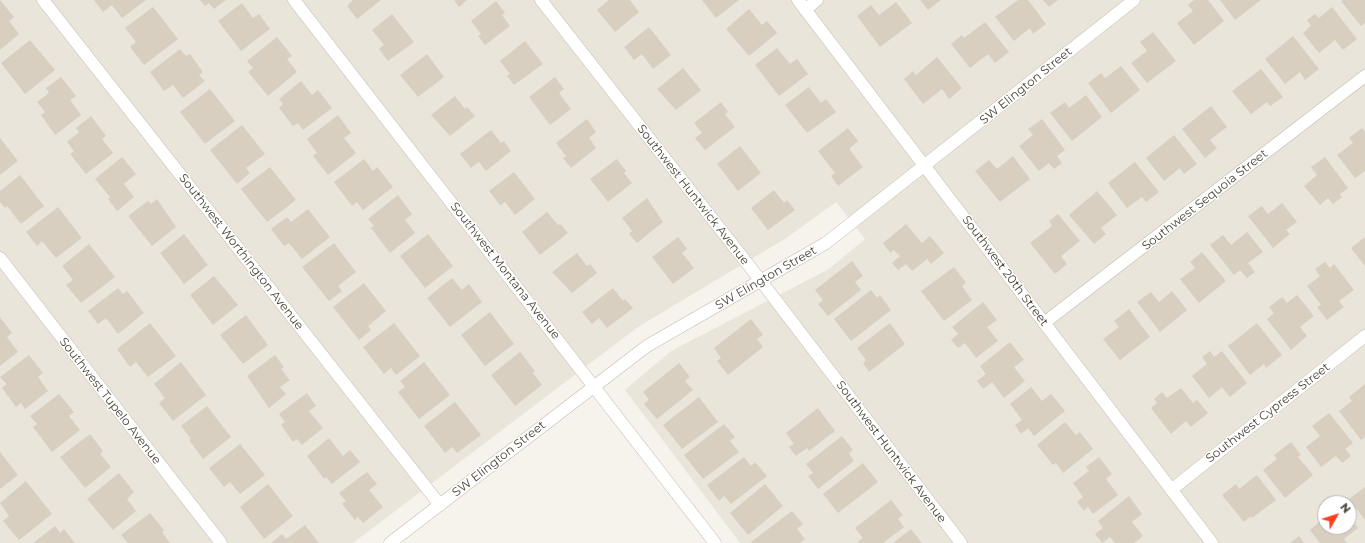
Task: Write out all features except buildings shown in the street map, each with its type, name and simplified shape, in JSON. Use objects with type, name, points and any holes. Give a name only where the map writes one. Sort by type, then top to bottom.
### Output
[{"type":"street","name":"Southwest Worthington Avenue","points":[[43,0],[440,504]]},
{"type":"street","name":"Southwest Montana Avenue","points":[[294,0],[715,543]]},
{"type":"street","name":"Southwest Huntwick Avenue","points":[[541,0],[760,281],[960,543]]},
{"type":"street","points":[[801,5],[817,0]]},
{"type":"street","name":"SW Elington Street","points":[[390,543],[594,385],[647,346],[826,243],[1134,0]]},
{"type":"street","name":"Southwest 20th Street","points":[[801,5],[1212,543]]},
{"type":"street","name":"Southwest Sequoia Street","points":[[1044,323],[1365,76]]},
{"type":"street","name":"Southwest Tupelo Avenue","points":[[0,258],[221,543]]},
{"type":"street","name":"Southwest Cypress Street","points":[[1171,490],[1365,336]]},
{"type":"shaded area","points":[[0,0],[1365,0],[1365,543],[740,543],[625,390],[671,351],[829,269],[865,239],[836,202],[785,239],[638,327],[353,543],[0,543]]}]
